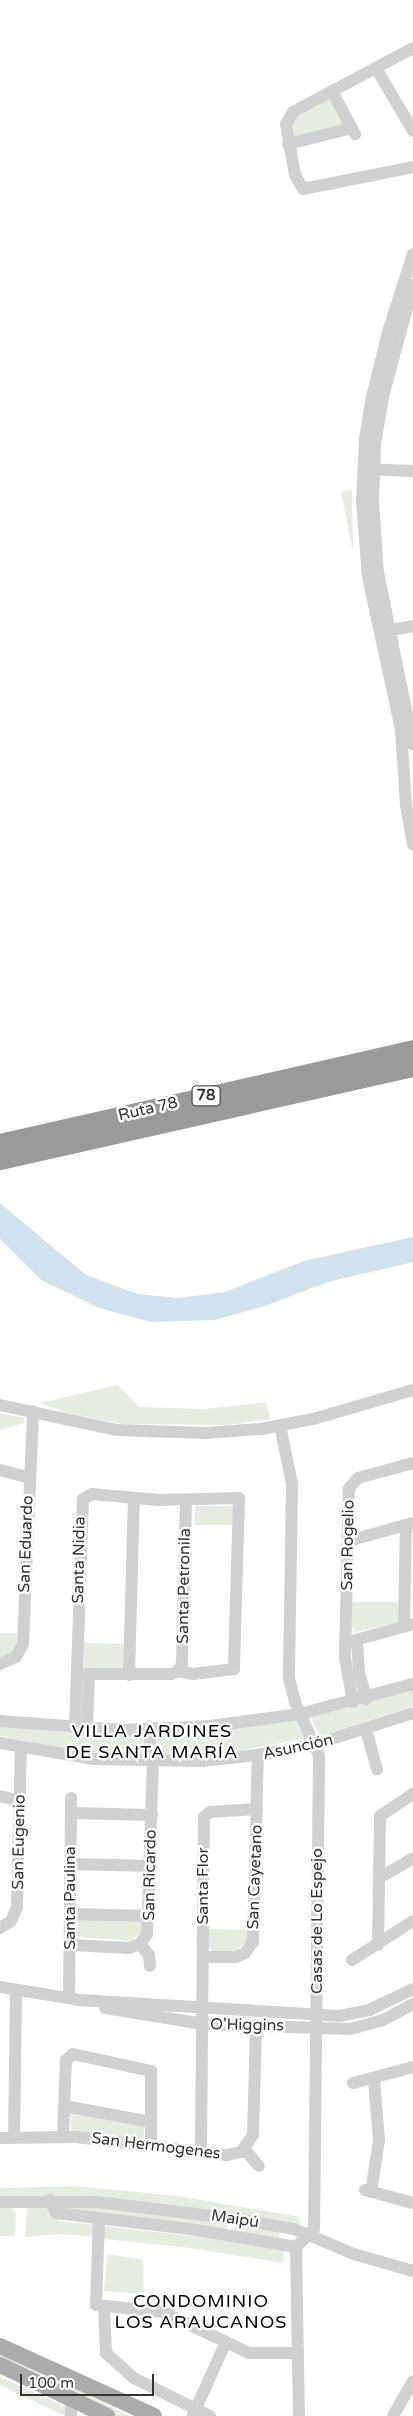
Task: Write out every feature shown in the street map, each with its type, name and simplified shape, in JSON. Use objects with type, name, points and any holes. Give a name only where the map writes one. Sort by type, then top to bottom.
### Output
[{"type":"highway","name":"Ruta 78","points":[[0,1143],[413,1049]]},
{"type":"highway","name":"Ruta 78","points":[[0,1160],[413,1066]]},
{"type":"main road","points":[[0,2346],[154,2416]]},
{"type":"main road","points":[[0,2365],[107,2416]]},
{"type":"street","points":[[413,48],[290,114],[286,124],[295,179],[301,188],[308,190],[413,167]]},
{"type":"street","points":[[376,68],[413,131]]},
{"type":"street","points":[[288,144],[354,131],[332,91]]},
{"type":"street","points":[[410,749],[400,722],[366,566],[368,469],[377,375],[413,254]]},
{"type":"street","points":[[413,285],[382,397],[368,469],[376,550],[391,630],[407,678],[410,749],[406,805],[413,844]]},
{"type":"street","points":[[368,469],[413,471]]},
{"type":"street","points":[[391,630],[413,626]]},
{"type":"street","points":[[0,1405],[33,1411],[86,1425],[159,1433],[206,1433],[280,1425],[413,1390]]},
{"type":"street","name":"San Eduardo","points":[[0,1664],[16,1658],[23,1644],[33,1411]]},
{"type":"street","name":"Casas de Lo Espejo","points":[[280,1425],[292,1484],[288,1669],[300,1714],[316,1744],[319,1756],[315,2219],[310,2237]]},
{"type":"street","name":"San Rogelio","points":[[360,1700],[359,1672],[351,1643],[348,1541],[352,1482],[413,1463]]},
{"type":"street","points":[[0,1470],[29,1478]]},
{"type":"street","name":"Santa Nidia","points":[[81,1729],[83,1674],[81,1504],[85,1497],[92,1494],[186,1500],[239,1498],[234,1669],[193,1674],[178,1671]]},
{"type":"street","points":[[129,1675],[134,1498]]},
{"type":"street","name":"Santa Petronila","points":[[178,1671],[182,1664],[186,1500]]},
{"type":"street","points":[[348,1541],[410,1524],[408,1626],[351,1643]]},
{"type":"street","points":[[83,1674],[129,1675],[178,1671]]},
{"type":"street","name":"Asunción","points":[[0,1721],[81,1729],[148,1730],[230,1724],[300,1714],[360,1700],[413,1684]]},
{"type":"street","name":"Asunción","points":[[0,1742],[21,1748],[94,1759],[152,1762],[258,1755],[316,1744],[366,1730],[413,1713]]},
{"type":"street","name":"San Ricardo","points":[[71,1945],[124,1949],[140,1944],[148,1931],[150,1916],[152,1762],[148,1730]]},
{"type":"street","points":[[366,1730],[377,1769]]},
{"type":"street","name":"San Eugenio","points":[[0,1928],[11,1921],[17,1907],[21,1748]]},
{"type":"street","name":"San Cayetano","points":[[203,1957],[236,1957],[245,1953],[253,1942],[258,1755]]},
{"type":"street","points":[[378,1945],[380,1816],[413,1794]]},
{"type":"street","points":[[0,1796],[20,1801]]},
{"type":"street","name":"Santa Paulina","points":[[71,1798],[71,1945],[74,1999]]},
{"type":"street","name":"Santa Flor","points":[[201,2151],[204,2024],[202,2010],[204,1817],[210,1812],[257,1809]]},
{"type":"street","points":[[71,1813],[152,1815]]},
{"type":"street","points":[[379,1878],[413,1858]]},
{"type":"street","points":[[70,1864],[150,1866]]},
{"type":"street","points":[[72,1914],[150,1916]]},
{"type":"street","points":[[352,1960],[413,1921]]},
{"type":"street","points":[[140,1944],[149,1955],[150,1966]]},
{"type":"street","name":"O'Higgins","points":[[0,1987],[74,1999],[317,2021],[359,2028],[391,2017],[413,2004]]},
{"type":"street","name":"O'Higgins","points":[[74,1999],[133,2015],[204,2024],[256,2026],[317,2021],[360,2013],[390,2002],[413,1989]]},
{"type":"street","points":[[14,2138],[16,1990]]},
{"type":"street","name":"San Hermogenes","points":[[0,2138],[63,2137],[232,2155],[244,2150],[253,2135],[256,2026]]},
{"type":"street","points":[[63,2137],[66,2060],[69,2055],[75,2054],[150,2070],[151,2145]]},
{"type":"street","points":[[353,2083],[374,2080],[413,2067]]},
{"type":"street","points":[[374,2080],[379,2140],[368,2191],[413,2203]]},
{"type":"street","points":[[65,2106],[151,2122]]},
{"type":"street","points":[[244,2150],[260,2166]]},
{"type":"street","name":"Maipú","points":[[0,2202],[50,2200],[119,2204],[237,2219],[294,2229],[310,2237],[413,2271]]},
{"type":"street","name":"Maipú","points":[[50,2200],[56,2213],[232,2236],[296,2247]]},
{"type":"street","points":[[100,2219],[94,2299],[96,2305],[163,2312],[249,2353],[298,2353]]},
{"type":"street","points":[[232,2236],[230,2227],[237,2219]]},
{"type":"street","points":[[299,2416],[296,2247],[310,2237]]},
{"type":"street","points":[[104,2307],[106,2353],[134,2378],[194,2413],[210,2416]]},
{"type":"street","points":[[194,2413],[226,2342]]},
{"type":"street","points":[[393,2416],[413,2381]]},
{"type":"street","points":[[71,2399],[71,2416]]},
{"type":"shaded area","points":[[332,98],[348,127],[295,139],[292,120]]},
{"type":"shaded area","points":[[352,490],[353,548],[341,492]]},
{"type":"shaded area","points":[[118,1385],[139,1407],[206,1409],[266,1402],[270,1419],[226,1425],[121,1424],[64,1412],[40,1403]]},
{"type":"shaded area","points":[[0,1413],[24,1418],[24,1423],[0,1430]]},
{"type":"shaded area","points":[[195,1506],[234,1506],[234,1525],[195,1525]]},
{"type":"shaded area","points":[[352,1602],[400,1602],[399,1622],[356,1632],[352,1626]]},
{"type":"shaded area","points":[[0,1633],[18,1633],[15,1653],[0,1659]]},
{"type":"shaded area","points":[[83,1643],[128,1644],[126,1668],[84,1668]]},
{"type":"shaded area","points":[[413,1687],[413,1706],[320,1736],[310,1716],[353,1707]]},
{"type":"shaded area","points":[[297,1719],[308,1738],[233,1752],[158,1757],[155,1733]]},
{"type":"shaded area","points":[[0,1725],[63,1732],[142,1733],[146,1756],[69,1750],[0,1736]]},
{"type":"shaded area","points":[[77,1918],[142,1920],[141,1933],[130,1941],[76,1937]]},
{"type":"shaded area","points":[[209,1929],[249,1930],[247,1942],[235,1951],[213,1951],[209,1947]]},
{"type":"shaded area","points":[[70,2110],[144,2126],[144,2138],[71,2132]]},
{"type":"shaded area","points":[[77,2186],[178,2196],[300,2217],[299,2227],[126,2201],[57,2196],[0,2198],[0,2188]]},
{"type":"shaded area","points":[[27,2204],[43,2204],[60,2221],[96,2225],[95,2237],[60,2234],[25,2237]]},
{"type":"shaded area","points":[[58,2204],[228,2223],[227,2231],[58,2209]]},
{"type":"shaded area","points":[[0,2206],[11,2207],[16,2213],[15,2236],[0,2236]]},
{"type":"shaded area","points":[[237,2224],[280,2232],[279,2239],[236,2233],[234,2228]]},
{"type":"shaded area","points":[[103,2226],[209,2238],[284,2251],[283,2263],[190,2248],[103,2239]]},
{"type":"shaded area","points":[[107,2254],[143,2260],[144,2294],[104,2291]]},
{"type":"shaded area","points":[[0,2353],[129,2416],[118,2416],[0,2361]]},
{"type":"shaded area","points":[[0,2377],[66,2407],[65,2416],[0,2385]]},
{"type":"water","points":[[0,1203],[86,1275],[138,1294],[178,1298],[225,1292],[304,1261],[413,1237],[413,1262],[328,1282],[265,1306],[215,1320],[151,1322],[99,1308],[41,1280],[0,1239]]},
{"type":"district","name":"VILLA JARDINES DE SANTA MARÍA","points":[[152,1742]]},
{"type":"district","name":"CONDOMINIO LOS ARAUCANOS","points":[[201,2312]]}]
